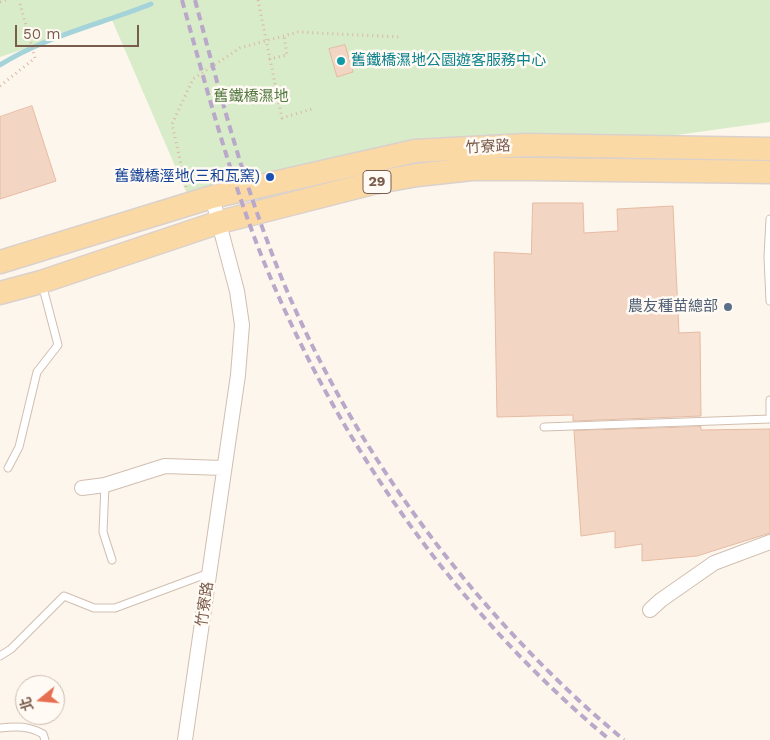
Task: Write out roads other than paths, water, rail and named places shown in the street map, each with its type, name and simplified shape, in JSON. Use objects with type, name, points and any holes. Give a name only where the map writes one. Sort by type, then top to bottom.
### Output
[{"type":"main road","name":"竹寮路","points":[[0,262],[201,200],[415,152],[526,145],[770,149]]},
{"type":"main road","name":"竹寮路","points":[[0,293],[42,282],[220,222],[373,183],[417,175],[472,169],[770,172]]},
{"type":"street","name":"竹寮路","points":[[185,740],[238,375],[242,326],[237,291],[220,222],[201,200]]},
{"type":"street","points":[[82,488],[104,485],[166,466],[223,468]]},
{"type":"street","points":[[650,610],[661,600],[714,563],[770,542]]},
{"type":"lane","points":[[770,219],[768,257],[770,301]]},
{"type":"lane","points":[[8,468],[19,447],[38,372],[58,345],[42,282]]},
{"type":"lane","points":[[544,427],[770,419],[770,400]]},
{"type":"lane","points":[[104,485],[103,532],[112,560]]},
{"type":"lane","points":[[0,656],[11,649],[64,596],[94,608],[115,608],[209,573]]},
{"type":"lane","points":[[0,728],[18,726],[33,728],[43,734],[45,740]]},
{"type":"waterway","points":[[0,65],[55,38],[151,4]]},
{"type":"railway","points":[[182,0],[217,124],[247,217],[288,317],[322,385],[361,452],[403,516],[450,577],[500,635],[553,689],[610,740]]},
{"type":"railway","points":[[195,0],[228,123],[257,213],[297,313],[331,382],[370,449],[414,514],[462,576],[513,635],[567,690],[624,740]]},
{"type":"place","name":"舊鐵橋濕地公園遊客服務中心","points":[[341,61]]},
{"type":"place","name":"舊鐵橋溼地(三和瓦窯)","points":[[270,177]]},
{"type":"place","name":"農友種苗總部","points":[[728,307]]},
{"type":"park label","name":"舊鐵橋濕地","points":[[251,97]]}]
